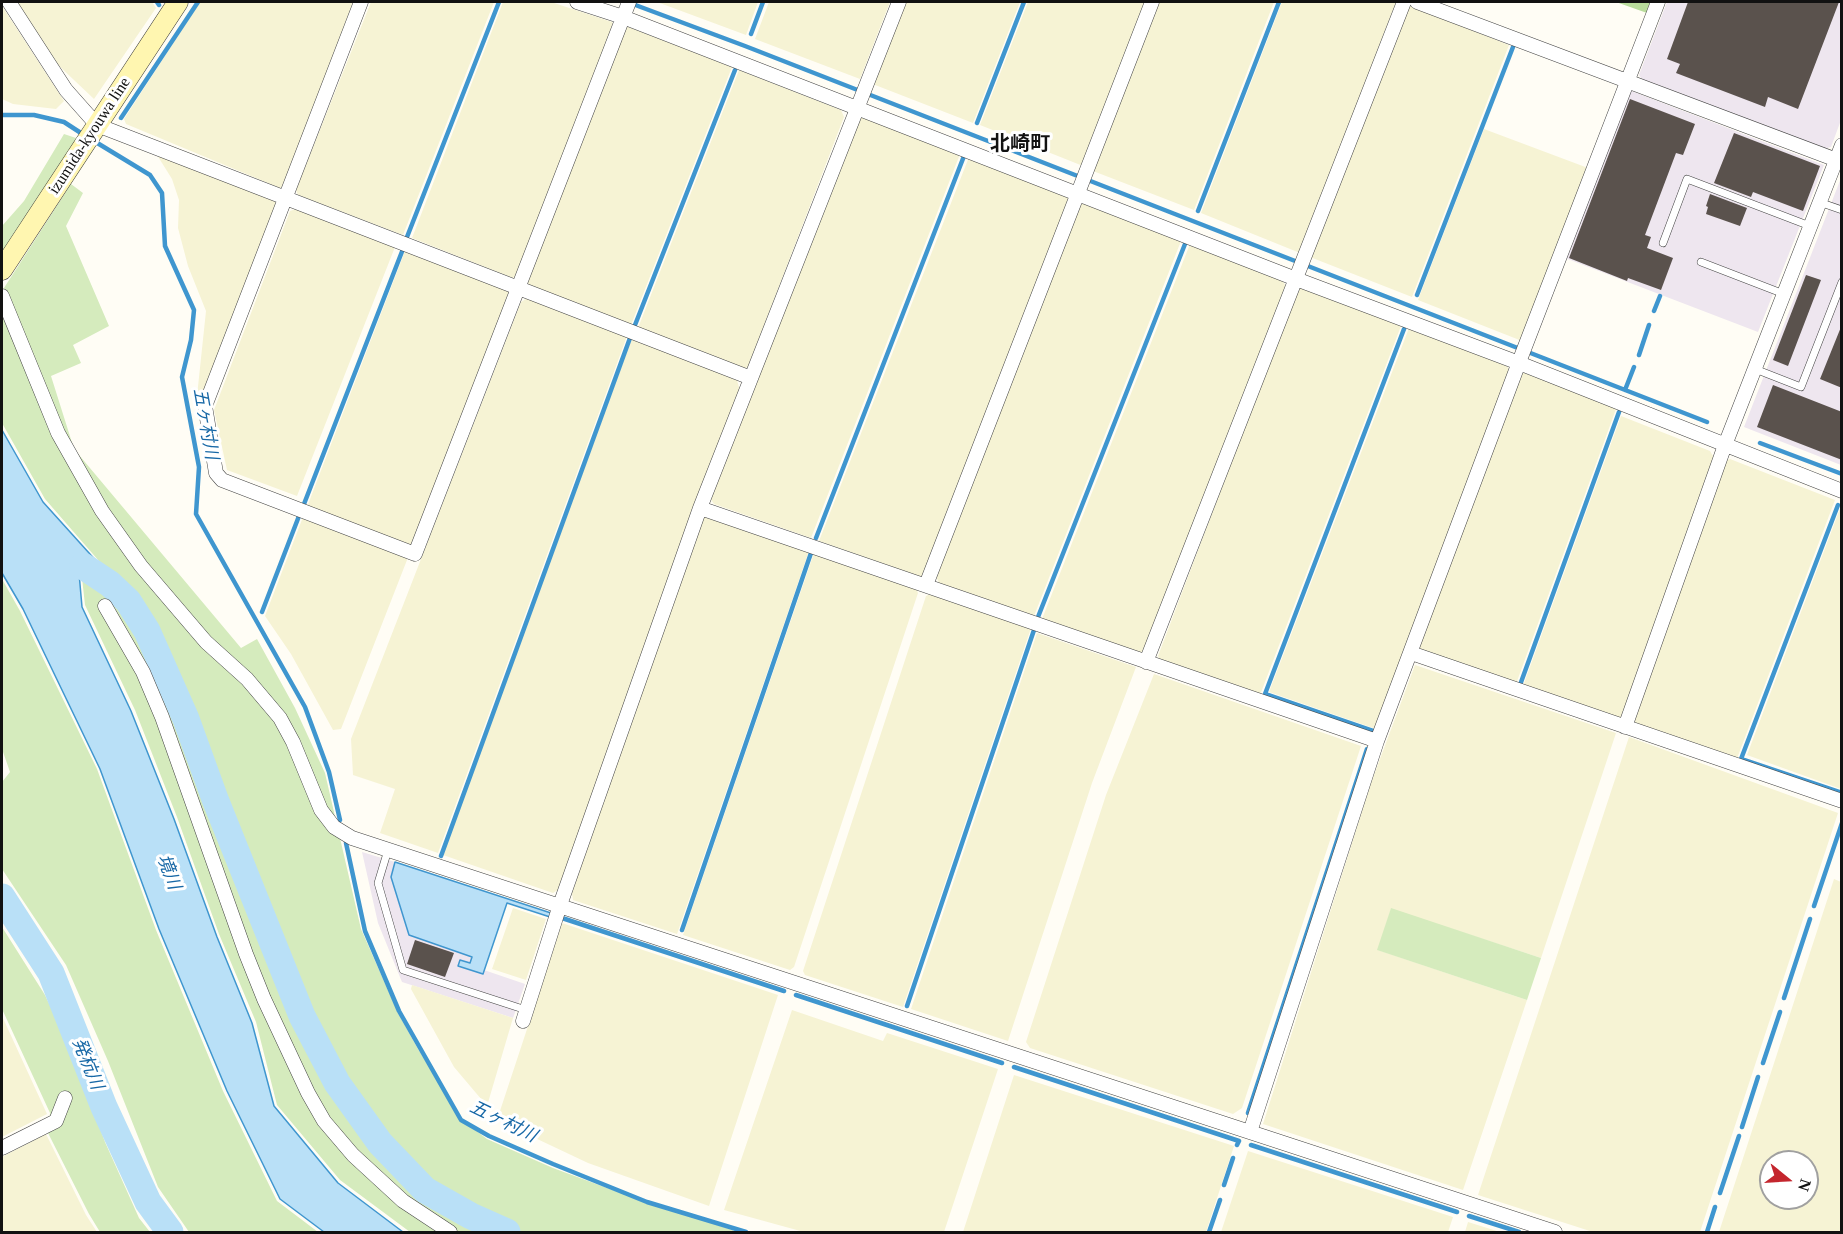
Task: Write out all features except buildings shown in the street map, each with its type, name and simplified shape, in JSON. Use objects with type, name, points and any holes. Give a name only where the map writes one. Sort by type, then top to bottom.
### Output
[{"type":"main road","name":"izumida-kyouwa line","points":[[2,270],[178,2]]},
{"type":"street","points":[[9,2],[66,90],[95,127],[286,197],[751,378]]},
{"type":"street","points":[[361,2],[205,406],[216,473],[222,480],[415,554],[626,10]]},
{"type":"street","points":[[577,2],[626,10],[858,106],[1520,360],[1842,491]]},
{"type":"street","points":[[524,1016],[560,905],[700,508],[899,2]]},
{"type":"street","points":[[926,585],[1152,2]]},
{"type":"street","points":[[1146,662],[1404,2]]},
{"type":"street","points":[[1417,2],[1839,161]]},
{"type":"street","points":[[1250,1132],[1377,741],[1526,344],[1658,2]]},
{"type":"street","points":[[1625,727],[1725,445],[1819,202],[1839,161],[1842,145]]},
{"type":"street","points":[[2,296],[58,434],[102,511],[141,566],[206,642],[247,679],[280,718],[293,742],[321,810],[334,827],[352,838],[1555,1233]]},
{"type":"street","points":[[700,508],[1377,741]]},
{"type":"street","points":[[105,606],[143,672],[162,717],[246,954],[264,999],[308,1093],[324,1121],[352,1155],[403,1202],[450,1233]]},
{"type":"street","points":[[1411,652],[1842,801]]},
{"type":"street","points":[[2,1148],[56,1121],[64,1098]]},
{"type":"lane","points":[[1663,243],[1687,179],[1810,226]]},
{"type":"lane","points":[[1819,202],[1842,210]]},
{"type":"lane","points":[[1701,262],[1784,294]]},
{"type":"lane","points":[[1755,369],[1801,387],[1842,282]]},
{"type":"lane","points":[[388,850],[378,883],[403,970],[524,1016]]},
{"type":"shaded area","points":[[16,2],[152,2],[156,8],[94,99],[55,62]]},
{"type":"shaded area","points":[[200,2],[353,2],[285,184],[280,188],[126,124],[124,119]]},
{"type":"shaded area","points":[[371,2],[494,2],[403,235],[298,195],[296,190]]},
{"type":"shaded area","points":[[503,2],[551,2],[612,22],[615,26],[519,274],[513,278],[412,238]]},
{"type":"shaded area","points":[[657,2],[758,2],[746,35]]},
{"type":"shaded area","points":[[769,2],[890,2],[860,79],[755,39]]},
{"type":"shaded area","points":[[901,2],[1020,2],[973,123],[870,83]]},
{"type":"shaded area","points":[[1028,2],[1146,2],[1083,166],[980,125]]},
{"type":"shaded area","points":[[1159,2],[1274,2],[1194,210],[1093,171]]},
{"type":"shaded area","points":[[1282,2],[1396,2],[1300,253],[1201,213]]},
{"type":"shaded area","points":[[1667,2],[1841,2],[1841,120],[1831,147],[1824,149],[1643,81],[1639,75]]},
{"type":"shaded area","points":[[2,6],[64,101],[56,109],[13,104],[2,99]]},
{"type":"shaded area","points":[[1411,6],[1509,45],[1412,297],[1310,257],[1405,10]]},
{"type":"shaded area","points":[[626,26],[732,67],[631,325],[529,286],[527,280]]},
{"type":"shaded area","points":[[739,70],[841,110],[844,117],[748,367],[743,369],[638,328]]},
{"type":"shaded area","points":[[1629,90],[1824,165],[1758,332],[1565,258]]},
{"type":"shaded area","points":[[863,116],[960,154],[811,538],[714,504],[710,498],[857,118]]},
{"type":"shaded area","points":[[1484,129],[1588,168],[1522,341],[1418,300]]},
{"type":"shaded area","points":[[157,155],[276,200],[278,206],[203,402],[197,396],[206,311],[188,266],[178,228],[179,200],[172,179]]},
{"type":"shaded area","points":[[969,157],[1068,196],[1070,202],[926,572],[921,577],[819,541]]},
{"type":"shaded area","points":[[1841,178],[1841,465],[1744,427]]},
{"type":"shaded area","points":[[1083,203],[1181,241],[1034,616],[939,583],[936,576],[1080,205]]},
{"type":"shaded area","points":[[296,209],[395,247],[297,496],[227,470],[214,410],[290,211]]},
{"type":"shaded area","points":[[1190,244],[1283,281],[1286,287],[1145,650],[1140,653],[1042,619]]},
{"type":"shaded area","points":[[405,251],[508,290],[509,296],[414,546],[409,547],[307,507]]},
{"type":"shaded area","points":[[1302,287],[1401,326],[1260,695],[1160,660],[1158,656],[1297,289]]},
{"type":"shaded area","points":[[529,297],[627,336],[438,853],[380,833],[395,789],[353,775],[351,739],[521,302]]},
{"type":"shaded area","points":[[1409,328],[1507,366],[1511,374],[1376,729],[1269,692]]},
{"type":"shaded area","points":[[632,338],[737,380],[740,391],[561,888],[553,893],[443,855]]},
{"type":"shaded area","points":[[1525,372],[1616,409],[1516,684],[1422,652],[1418,646],[1520,375]]},
{"type":"shaded area","points":[[1621,416],[1710,451],[1714,458],[1625,716],[1618,719],[1523,686]]},
{"type":"shaded area","points":[[1730,459],[1835,500],[1736,761],[1636,726],[1633,718],[1722,462]]},
{"type":"shaded area","points":[[1841,506],[1842,789],[1747,755]]},
{"type":"shaded area","points":[[708,515],[809,551],[677,934],[573,900],[572,893],[701,516]]},
{"type":"shaded area","points":[[303,517],[406,556],[407,560],[341,729],[333,730],[291,654],[265,616]]},
{"type":"shaded area","points":[[814,553],[916,589],[918,593],[794,967],[790,970],[683,935]]},
{"type":"shaded area","points":[[932,593],[1031,628],[903,1007],[805,975],[803,971],[926,596]]},
{"type":"shaded area","points":[[1037,633],[1136,667],[1092,783],[1008,1041],[911,1009]]},
{"type":"shaded area","points":[[1415,665],[1616,733],[1541,958],[1391,909],[1378,950],[1527,1000],[1463,1190],[1263,1124],[1371,783]]},
{"type":"shaded area","points":[[1154,674],[1361,746],[1242,1108],[1233,1114],[1030,1048],[1026,1042],[1106,795]]},
{"type":"shaded area","points":[[1629,737],[1838,813],[1700,1232],[1593,1232],[1478,1195]]},
{"type":"shaded area","points":[[362,852],[395,862],[391,877],[409,935],[473,957],[470,963],[460,960],[458,966],[483,974],[484,970],[525,984],[513,1018],[402,982],[378,923]]},
{"type":"shaded area","points":[[1834,879],[1841,882],[1841,1232],[1719,1232]]},
{"type":"shaded area","points":[[513,908],[546,919],[526,980],[492,969]]},
{"type":"shaded area","points":[[562,923],[778,995],[709,1206],[588,1163],[497,1120]]},
{"type":"shaded area","points":[[412,985],[513,1018],[487,1106],[454,1067],[411,989]]},
{"type":"shaded area","points":[[792,1010],[883,1041],[887,1033],[998,1069],[944,1232],[804,1232],[724,1210]]},
{"type":"shaded area","points":[[2,1016],[47,1114],[2,1137]]},
{"type":"shaded area","points":[[1014,1075],[1234,1146],[1206,1232],[963,1232]]},
{"type":"shaded area","points":[[46,1134],[86,1215],[97,1232],[2,1232],[2,1157]]},
{"type":"shaded area","points":[[1248,1151],[1453,1217],[1448,1232],[1221,1232]]},
{"type":"shaded area","points":[[1468,1222],[1500,1232],[1465,1232]]},
{"type":"green space","points":[[1616,2],[1652,2],[1647,13]]},
{"type":"green space","points":[[64,134],[79,139],[2,258],[2,226],[24,201]]},
{"type":"green space","points":[[71,184],[83,193],[66,226],[109,326],[73,345],[81,363],[51,376],[74,449],[241,648],[257,639],[295,708],[325,773],[361,929],[398,1013],[462,1120],[487,1139],[553,1168],[645,1202],[739,1232],[410,1232],[340,1180],[277,1105],[256,1022],[219,934],[135,710],[85,605],[82,578],[108,595],[119,584],[45,499],[2,423],[2,291]]},
{"type":"green space","points":[[2,579],[97,769],[156,930],[223,1091],[277,1201],[318,1232],[189,1232],[158,1187],[108,1061],[66,965],[2,869],[2,782],[10,772],[2,749]]},
{"type":"green space","points":[[1391,908],[1541,958],[1527,1000],[1377,950]]},
{"type":"green space","points":[[2,927],[45,995],[73,1055],[105,1142],[139,1218],[150,1232],[100,1232],[48,1133],[50,1113],[2,1009]]},
{"type":"water","name":"境川","points":[[2,430],[43,502],[117,584],[107,593],[79,573],[82,607],[131,711],[174,819],[217,937],[252,1023],[274,1106],[338,1183],[403,1232],[324,1232],[280,1199],[227,1091],[159,929],[100,769],[23,609],[2,573]]},
{"type":"water","points":[[395,862],[551,913],[550,917],[507,903],[483,974],[458,966],[460,960],[470,963],[472,957],[409,935],[391,877]]},
{"type":"waterway","points":[[121,118],[198,2]]},
{"type":"waterway","points":[[407,237],[499,2]]},
{"type":"waterway","points":[[751,34],[763,2]]},
{"type":"waterway","points":[[977,123],[1024,2]]},
{"type":"waterway","points":[[1198,211],[1279,2]]},
{"type":"waterway","points":[[630,3],[1707,422]]},
{"type":"waterway","points":[[1417,295],[1513,47]]},
{"type":"waterway","points":[[635,325],[735,70]]},
{"type":"waterway","name":"五ヶ村川","points":[[2,115],[34,115],[64,122],[84,135]]},
{"type":"waterway","name":"五ヶ村川","points":[[94,141],[150,175],[162,193],[165,246],[194,310],[191,340],[182,377],[199,467],[196,514],[305,707],[329,772],[340,820]]},
{"type":"waterway","points":[[816,538],[964,156]]},
{"type":"waterway","points":[[1038,617],[1185,244]]},
{"type":"waterway","points":[[304,504],[403,249]]},
{"type":"waterway","points":[[1654,311],[1660,296]]},
{"type":"waterway","points":[[1639,355],[1649,325]]},
{"type":"waterway","points":[[1373,731],[1265,694],[1404,329]]},
{"type":"waterway","points":[[441,856],[630,338]]},
{"type":"waterway","points":[[1625,390],[1634,367]]},
{"type":"waterway","points":[[1520,685],[1619,412]]},
{"type":"waterway","points":[[1760,443],[1842,474]]},
{"type":"waterway","points":[[1838,505],[1741,759],[1842,793]]},
{"type":"waterway","points":[[262,612],[299,516]]},
{"type":"waterway","points":[[682,930],[811,553]]},
{"type":"waterway","points":[[83,566],[110,584],[128,601],[147,631],[186,719],[215,799],[302,1016],[337,1083],[380,1143],[425,1190],[471,1216],[507,1232]]},
{"type":"waterway","points":[[907,1006],[1034,630]]},
{"type":"waterway","points":[[1248,1113],[1367,749]]},
{"type":"waterway","points":[[1814,906],[1842,823]]},
{"type":"waterway","name":"五ヶ村川","points":[[346,843],[365,931],[399,1011],[461,1120],[489,1136],[647,1202],[746,1232]]},
{"type":"waterway","name":"発杭川","points":[[2,897],[51,973],[104,1107],[148,1202],[170,1232]]},
{"type":"waterway","points":[[562,918],[784,991]]},
{"type":"waterway","points":[[1784,998],[1810,919]]},
{"type":"waterway","points":[[796,995],[1002,1063]]},
{"type":"waterway","points":[[1763,1063],[1780,1012]]},
{"type":"waterway","points":[[1014,1067],[1239,1141],[1237,1145]]},
{"type":"waterway","points":[[1742,1127],[1758,1077]]},
{"type":"waterway","points":[[1720,1193],[1739,1136]]},
{"type":"waterway","points":[[1251,1145],[1457,1212]]},
{"type":"waterway","points":[[1224,1185],[1233,1158]]},
{"type":"waterway","points":[[1209,1232],[1220,1200]]},
{"type":"waterway","points":[[1707,1232],[1715,1207]]},
{"type":"waterway","points":[[1469,1216],[1519,1232]]},
{"type":"district","name":"北崎町","points":[[1020,145]]}]
